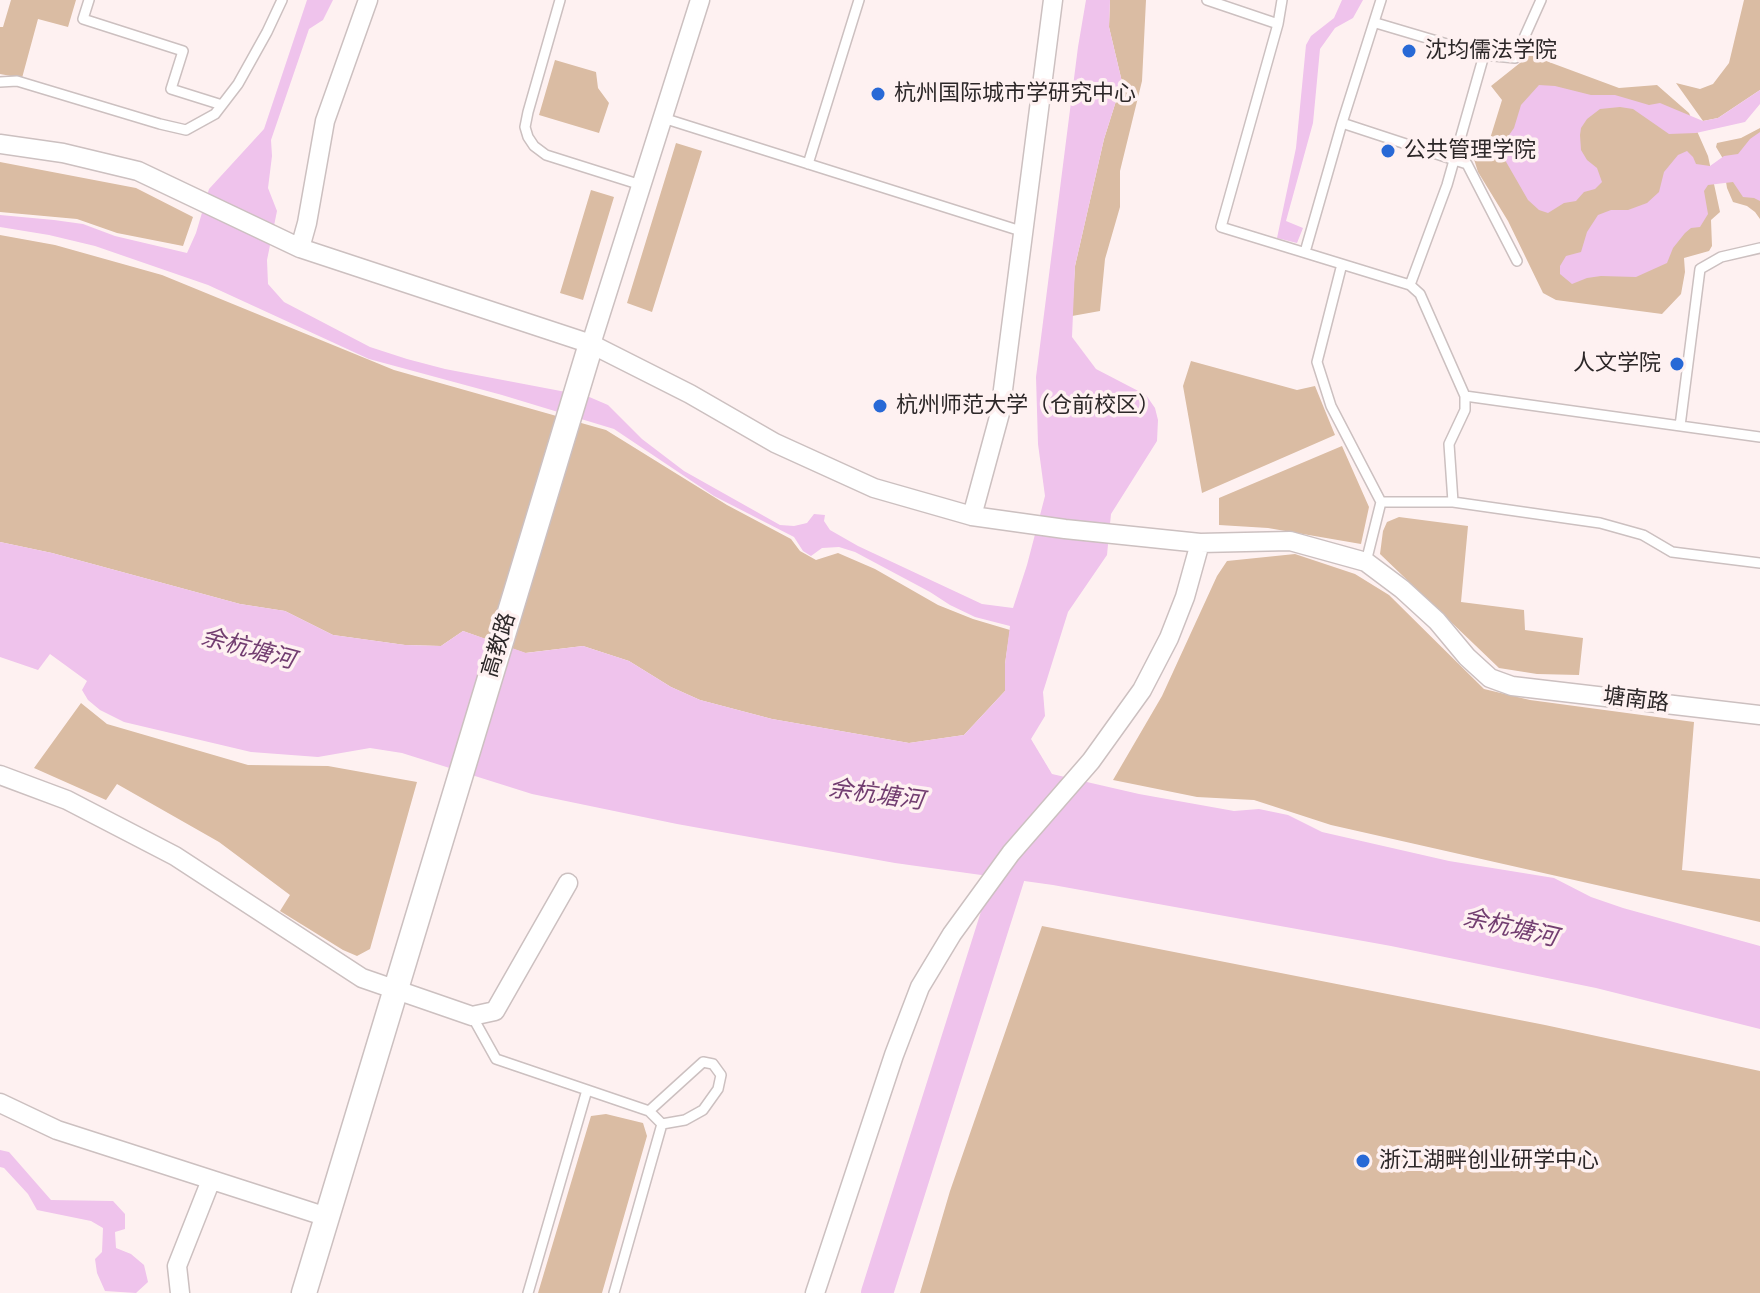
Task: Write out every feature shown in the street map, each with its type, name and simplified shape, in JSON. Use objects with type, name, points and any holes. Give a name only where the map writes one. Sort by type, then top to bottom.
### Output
[{"type":"street","points":[[294,245],[307,223],[325,121],[368,0]]},
{"type":"street","name":"高教路","points":[[304,1293],[591,344],[700,0]]},
{"type":"street","points":[[972,516],[1000,413],[1053,0]]},
{"type":"street","points":[[0,144],[63,153],[138,171],[294,245],[591,344],[690,394],[775,443],[874,488],[972,516],[1006,522],[1200,543],[1290,541],[1366,562]]},
{"type":"street","points":[[815,1293],[894,1055],[920,987],[952,934],[1011,853],[1091,761],[1142,690],[1169,638],[1185,597],[1200,543]]},
{"type":"street","name":"塘南路","points":[[1366,562],[1437,621],[1467,657],[1490,678],[1512,686],[1760,715]]},
{"type":"street","points":[[0,775],[67,800],[175,856],[362,978],[395,992],[472,1016],[495,1011],[568,883]]},
{"type":"street","points":[[0,1103],[57,1130],[327,1217]]},
{"type":"street","points":[[180,1293],[177,1266],[211,1180]]},
{"type":"lane","points":[[89,0],[83,19],[183,51],[171,89],[222,105]]},
{"type":"lane","points":[[0,82],[17,81],[186,130],[215,114],[222,105],[260,45],[282,0]]},
{"type":"lane","points":[[560,0],[528,112],[525,127],[528,137],[546,155],[641,185]]},
{"type":"lane","points":[[808,164],[859,0]]},
{"type":"lane","points":[[1207,0],[1278,24]]},
{"type":"lane","points":[[1282,0],[1221,227],[1410,285],[1420,294],[1465,396],[1465,410],[1449,444],[1453,502]]},
{"type":"lane","points":[[1305,252],[1381,0]]},
{"type":"lane","points":[[1376,23],[1484,55],[1515,58],[1541,0]]},
{"type":"lane","points":[[1410,285],[1447,185],[1484,55]]},
{"type":"lane","points":[[663,118],[1024,232]]},
{"type":"lane","points":[[1342,123],[1467,164],[1517,261]]},
{"type":"lane","points":[[1680,426],[1700,269],[1721,257],[1760,248]]},
{"type":"lane","points":[[1342,264],[1317,362],[1331,406],[1381,502],[1366,562]]},
{"type":"lane","points":[[1465,396],[1760,437]]},
{"type":"lane","points":[[1381,502],[1453,502],[1600,523],[1643,535],[1672,552],[1760,563]]},
{"type":"lane","points":[[472,1016],[496,1059],[649,1111],[662,1124]]},
{"type":"lane","points":[[649,1111],[703,1062],[713,1064],[721,1075],[718,1089],[703,1110],[685,1120],[662,1124]]},
{"type":"lane","points":[[528,1293],[587,1090]]},
{"type":"lane","points":[[614,1293],[662,1124]]},
{"type":"shaded area","points":[[11,0],[76,0],[68,27],[38,19],[22,78],[0,74],[0,27],[3,27]]},
{"type":"shaded area","points":[[1110,0],[1146,0],[1142,81],[1120,171],[1120,207],[1105,259],[1100,311],[1072,316],[1075,266],[1104,139],[1122,82],[1109,27]]},
{"type":"shaded area","points":[[1744,0],[1760,0],[1760,90],[1718,118],[1703,121],[1676,83],[1700,89],[1713,84],[1729,63]]},
{"type":"shaded area","points":[[1530,55],[1619,88],[1657,85],[1689,113],[1708,156],[1720,212],[1711,220],[1712,246],[1709,251],[1684,258],[1681,294],[1662,314],[1556,300],[1543,293],[1508,221],[1478,172],[1467,137],[1489,142],[1502,100],[1491,86]]},
{"type":"shaded area","points":[[555,60],[596,72],[598,88],[609,103],[599,133],[539,115]]},
{"type":"shaded area","points":[[1760,128],[1760,219],[1747,206],[1733,202],[1727,188],[1722,157],[1716,147],[1717,143],[1741,138]]},
{"type":"shaded area","points":[[676,143],[702,151],[652,312],[627,303]]},
{"type":"shaded area","points":[[0,162],[136,188],[193,217],[183,246],[117,233],[77,219],[0,212]]},
{"type":"shaded area","points":[[591,190],[614,197],[583,300],[560,293]]},
{"type":"shaded area","points":[[0,235],[55,245],[162,275],[394,370],[606,430],[727,505],[791,539],[800,551],[816,560],[838,553],[875,569],[938,605],[1010,630],[1005,691],[964,735],[909,743],[772,719],[700,700],[671,687],[629,661],[583,646],[525,653],[463,631],[441,646],[405,645],[333,635],[285,611],[240,604],[0,542]]},
{"type":"shaded area","points":[[1191,361],[1297,390],[1315,386],[1335,435],[1202,493],[1183,386]]},
{"type":"shaded area","points":[[1342,446],[1369,507],[1361,544],[1268,528],[1219,525],[1219,498]]},
{"type":"shaded area","points":[[1399,517],[1468,526],[1461,602],[1524,610],[1525,630],[1583,638],[1579,675],[1537,674],[1499,668],[1380,554],[1387,522]]},
{"type":"shaded area","points":[[1295,554],[1355,574],[1389,595],[1484,689],[1530,700],[1694,722],[1682,870],[1760,879],[1760,922],[1331,825],[1254,800],[1197,797],[1113,780],[1162,696],[1217,576],[1227,561]]},
{"type":"shaded area","points":[[81,703],[107,724],[248,765],[328,766],[417,782],[370,949],[357,956],[280,911],[290,895],[219,842],[117,784],[106,800],[34,768]]},
{"type":"shaded area","name":"浙江湖畔创业研学中心","points":[[1042,926],[1545,1025],[1760,1071],[1760,1293],[920,1293],[950,1191]]},
{"type":"shaded area","points":[[606,1114],[643,1123],[647,1136],[602,1293],[538,1293],[591,1116]]},
{"type":"water","name":"余杭塘河","points":[[307,0],[333,0],[323,20],[309,29],[271,140],[268,188],[277,211],[267,260],[268,284],[284,302],[370,347],[407,359],[587,396],[608,405],[642,439],[684,471],[780,525],[794,526],[807,523],[814,514],[825,515],[824,521],[830,530],[858,546],[982,604],[1013,608],[1045,496],[1038,444],[1036,377],[1078,47],[1086,0],[1110,0],[1109,27],[1122,82],[1104,139],[1075,266],[1072,337],[1096,369],[1146,395],[1155,408],[1158,420],[1157,441],[1111,514],[1107,555],[1068,612],[1043,692],[1045,716],[1031,739],[1052,774],[1234,811],[1259,809],[1288,815],[1322,832],[1449,861],[1554,878],[1591,897],[1623,908],[1760,946],[1760,1029],[1596,988],[1391,946],[1053,885],[895,863],[677,824],[532,794],[402,753],[370,748],[318,757],[251,752],[124,722],[88,700],[82,690],[87,681],[50,654],[38,670],[0,657],[0,542],[240,604],[285,611],[333,635],[405,645],[441,646],[463,631],[526,653],[583,646],[629,661],[671,687],[700,700],[772,719],[909,743],[964,735],[1005,691],[1010,626],[975,617],[855,552],[839,547],[822,548],[811,556],[803,551],[794,537],[714,496],[614,429],[369,359],[208,285],[95,246],[0,227],[0,215],[83,224],[115,236],[187,253],[209,189],[264,129]]},
{"type":"water","points":[[1342,0],[1363,0],[1353,18],[1335,28],[1320,49],[1313,123],[1286,221],[1303,228],[1297,243],[1277,238],[1296,148],[1306,45],[1311,36],[1334,18]]},
{"type":"water","points":[[1539,85],[1591,95],[1615,95],[1649,105],[1660,103],[1703,121],[1718,118],[1760,90],[1760,104],[1745,122],[1696,133],[1669,134],[1633,109],[1600,109],[1587,119],[1580,135],[1581,150],[1597,168],[1602,182],[1595,189],[1584,192],[1576,201],[1564,203],[1548,213],[1528,200],[1501,153],[1521,105]]},
{"type":"water","points":[[1760,132],[1760,201],[1743,197],[1733,182],[1708,185],[1704,191],[1708,214],[1700,227],[1691,228],[1685,233],[1673,248],[1667,263],[1636,277],[1601,276],[1572,284],[1560,274],[1560,266],[1566,256],[1581,252],[1587,232],[1598,215],[1647,203],[1659,192],[1664,172],[1678,155],[1687,151],[1696,164],[1710,166],[1724,156],[1738,154]]},
{"type":"water","points":[[0,1150],[9,1152],[51,1200],[113,1201],[125,1214],[125,1229],[115,1232],[116,1248],[131,1254],[144,1265],[148,1282],[136,1293],[105,1291],[95,1259],[102,1252],[103,1228],[91,1221],[37,1210],[28,1194],[0,1167]]},
{"type":"waterway","points":[[877,1293],[1021,838]]},
{"type":"place","name":"沈均儒法学院","points":[[1409,51]]},
{"type":"place","name":"杭州国际城市学研究中心","points":[[878,94]]},
{"type":"place","name":"公共管理学院","points":[[1388,151]]},
{"type":"place","name":"人文学院","points":[[1677,364]]},
{"type":"place","name":"杭州师范大学（仓前校区）","points":[[880,406]]},
{"type":"place","name":"浙江湖畔创业研学中心","points":[[1363,1161]]}]
